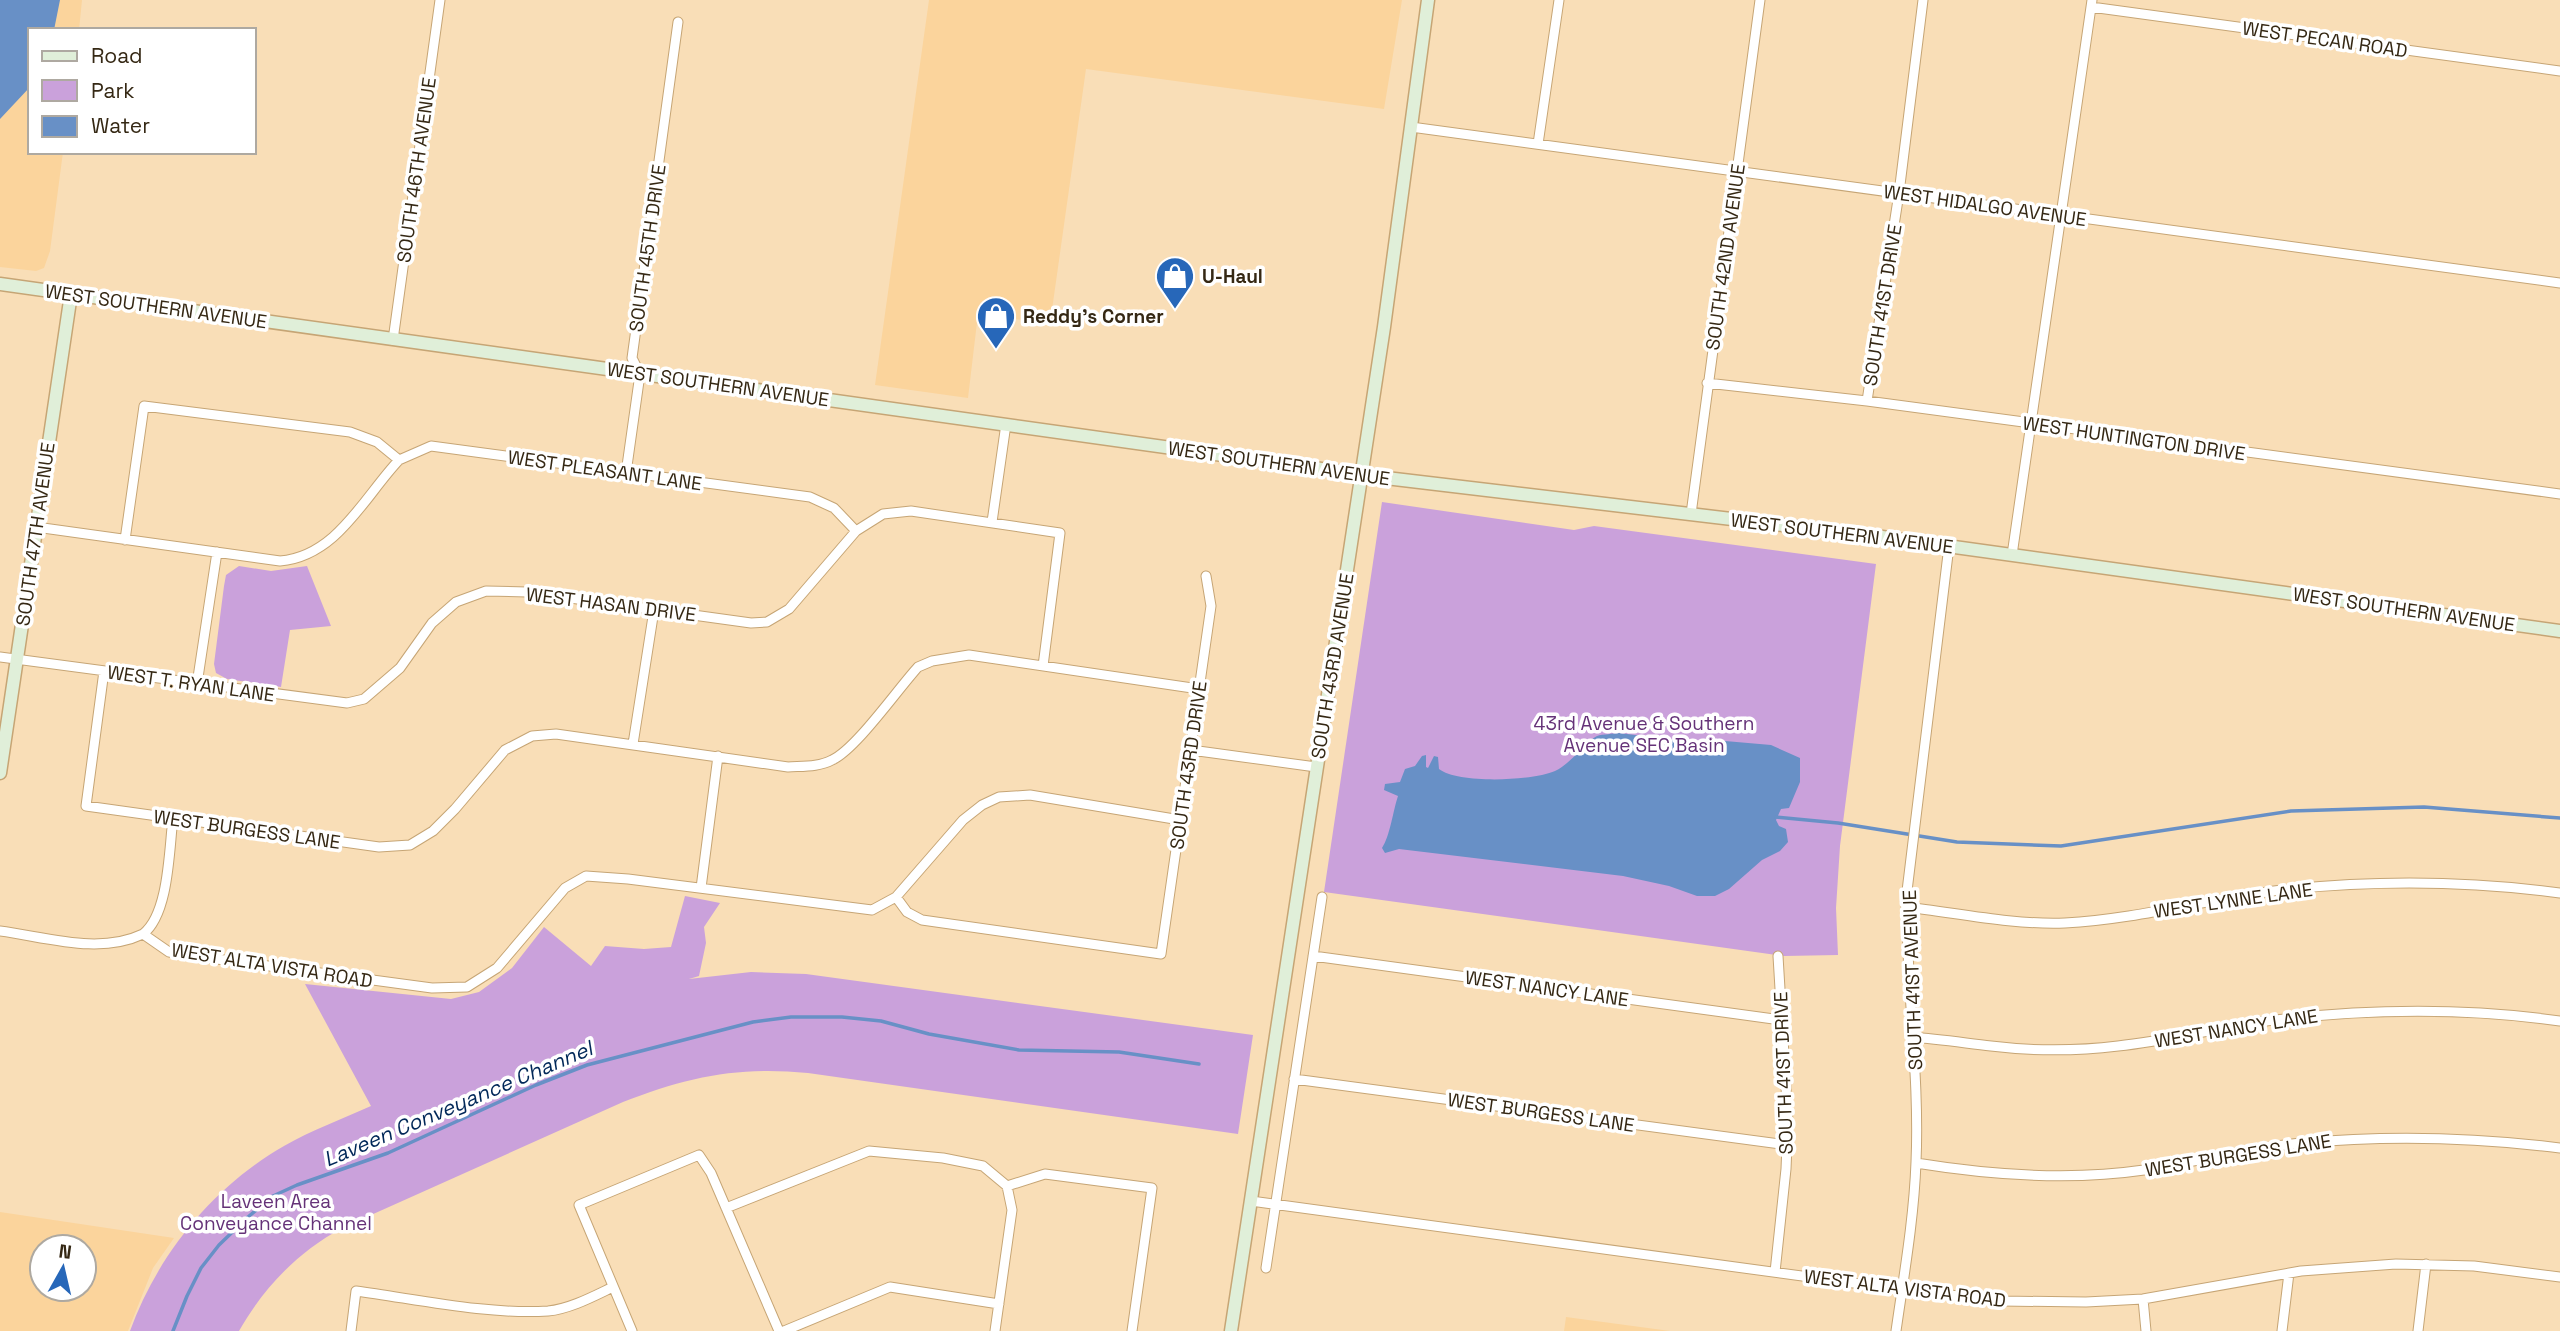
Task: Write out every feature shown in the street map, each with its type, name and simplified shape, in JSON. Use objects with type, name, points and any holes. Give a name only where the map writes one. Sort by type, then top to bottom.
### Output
[{"type":"main road","name":"SOUTH 43RD AVENUE","points":[[1231,1331],[1362,474],[1428,0]]},
{"type":"main road","name":"WEST SOUTHERN AVENUE","points":[[0,284],[1362,474],[1949,546],[2560,631]]},
{"type":"main road","name":"SOUTH 47TH AVENUE","points":[[0,774],[71,294]]},
{"type":"street","name":"SOUTH 46TH AVENUE","points":[[393,340],[440,0]]},
{"type":"street","points":[[1538,144],[1559,0]]},
{"type":"street","name":"SOUTH 42ND AVENUE","points":[[1691,514],[1760,0]]},
{"type":"street","name":"SOUTH 41ST DRIVE","points":[[1867,401],[1899,193],[1923,0]]},
{"type":"street","points":[[2012,555],[2091,3]]},
{"type":"street","name":"WEST PECAN ROAD","points":[[2091,3],[2560,71]]},
{"type":"street","name":"SOUTH 45TH DRIVE","points":[[626,473],[640,374],[632,358],[678,22]]},
{"type":"street","name":"WEST HIDALGO AVENUE","points":[[1411,127],[2560,283]]},
{"type":"street","name":"WEST HUNTINGTON DRIVE","points":[[1707,383],[1867,401],[2560,494]]},
{"type":"street","points":[[36,527],[125,540],[280,561],[295,560],[323,545],[351,520],[399,460],[377,442],[351,432],[144,406],[125,540]]},
{"type":"street","points":[[992,522],[1006,424]]},
{"type":"street","name":"WEST PLEASANT LANE","points":[[399,460],[431,446],[810,497],[834,508],[856,531]]},
{"type":"street","points":[[856,531],[883,514],[911,511],[1060,533],[1043,666]]},
{"type":"street","name":"WEST HASAN DRIVE","points":[[365,699],[400,668],[432,623],[456,602],[486,591],[527,593],[751,623],[767,622],[789,609],[856,531]]},
{"type":"street","name":"SOUTH 41ST AVENUE","points":[[1896,1331],[1916,1163],[1916,1090],[1906,907],[1949,546]]},
{"type":"street","points":[[197,684],[217,552]]},
{"type":"street","name":"SOUTH 43RD DRIVE","points":[[896,897],[907,912],[922,920],[1161,954],[1211,606],[1206,576]]},
{"type":"street","points":[[654,610],[634,744],[788,766],[818,765],[833,760],[852,744],[918,667],[932,661],[969,654],[1199,689]]},
{"type":"street","name":"WEST T. RYAN LANE","points":[[0,657],[346,703],[365,699]]},
{"type":"street","name":"WEST BURGESS LANE","points":[[104,671],[86,806],[379,847],[410,845],[433,831],[456,809],[505,750],[532,736],[556,734],[634,744]]},
{"type":"street","points":[[1191,750],[1316,767]]},
{"type":"street","points":[[718,755],[701,888],[872,910],[896,897],[963,820],[982,805],[999,797],[1030,795],[1180,820]]},
{"type":"street","points":[[0,930],[110,945],[143,934],[152,927],[158,914],[173,818]]},
{"type":"street","name":"WEST ALTA VISTA ROAD","points":[[143,934],[169,952],[187,955],[432,988],[467,987],[497,968],[565,888],[586,876],[701,888]]},
{"type":"street","name":"WEST LYNNE LANE","points":[[1906,907],[1997,919],[2061,923],[2108,919],[2290,889],[2356,884],[2465,884],[2560,893]]},
{"type":"street","points":[[1266,1268],[1322,897]]},
{"type":"street","name":"WEST NANCY LANE","points":[[1313,956],[1781,1020]]},
{"type":"street","name":"SOUTH 41ST DRIVE","points":[[1774,1272],[1783,1211],[1787,1145],[1777,956]]},
{"type":"street","name":"WEST NANCY LANE","points":[[1912,1037],[1994,1047],[2065,1049],[2117,1046],[2255,1023],[2337,1013],[2465,1012],[2560,1021]]},
{"type":"street","name":"WEST BURGESS LANE","points":[[1294,1079],[1787,1145]]},
{"type":"street","name":"WEST BURGESS LANE","points":[[1916,1163],[2013,1174],[2110,1174],[2298,1143],[2410,1136],[2504,1141],[2560,1148]]},
{"type":"street","points":[[726,1209],[869,1151],[943,1158],[982,1166],[1007,1186],[1012,1210],[995,1331]]},
{"type":"street","points":[[632,1331],[579,1205],[699,1155],[711,1173],[782,1331],[890,1287],[999,1304]]},
{"type":"street","points":[[1007,1186],[1045,1174],[1152,1188],[1132,1331]]},
{"type":"street","name":"WEST ALTA VISTA ROAD","points":[[1251,1201],[1902,1290],[2001,1301],[2086,1302],[2143,1299],[2289,1273],[2396,1264],[2474,1266],[2560,1277]]},
{"type":"street","points":[[2418,1331],[2426,1264]]},
{"type":"street","points":[[2282,1331],[2289,1273]]},
{"type":"street","points":[[351,1331],[356,1291],[495,1309],[550,1311],[593,1297],[613,1286]]},
{"type":"street","points":[[2143,1299],[2146,1331]]},
{"type":"shaded area","points":[[0,0],[82,0],[79,28],[28,28],[28,154],[63,154],[50,251],[44,268],[36,271],[0,267]]},
{"type":"shaded area","points":[[929,0],[1402,0],[1384,109],[1086,69],[1050,324],[978,314],[968,398],[875,385]]},
{"type":"shaded area","points":[[0,1212],[174,1238],[153,1268],[128,1331],[0,1331]]},
{"type":"shaded area","points":[[1566,1317],[1670,1331],[1564,1331]]},
{"type":"green space","name":"43rd Avenue & Southern Avenue SEC Basin","points":[[1382,502],[1574,530],[1594,526],[1876,564],[1840,846],[1836,908],[1838,955],[1784,956],[1324,892]]},
{"type":"green space","points":[[239,566],[271,571],[307,566],[331,626],[290,630],[281,687],[227,679],[216,673],[214,664],[226,575]]},
{"type":"green space","name":"Laveen Area Conveyance Channel","points":[[685,896],[720,903],[704,927],[706,943],[699,976],[689,979],[751,972],[806,974],[1253,1035],[1238,1134],[808,1073],[759,1071],[713,1076],[669,1086],[623,1102],[342,1228],[311,1248],[283,1272],[259,1300],[239,1331],[130,1331],[156,1275],[172,1249],[211,1202],[234,1181],[284,1146],[371,1106],[305,984],[451,999],[479,992],[512,968],[544,927],[591,966],[605,946],[644,949],[671,947]]},
{"type":"water","points":[[0,0],[60,0],[54,28],[28,28],[28,89],[0,119]]},
{"type":"water","points":[[1619,733],[1698,743],[1702,739],[1771,745],[1800,758],[1800,782],[1789,808],[1781,809],[1776,820],[1779,826],[1786,829],[1788,842],[1780,851],[1762,860],[1729,889],[1715,896],[1697,896],[1669,886],[1623,876],[1399,849],[1385,853],[1382,848],[1398,796],[1384,790],[1385,784],[1400,782],[1405,769],[1415,766],[1422,756],[1426,755],[1428,768],[1434,756],[1438,757],[1439,769],[1449,774],[1478,779],[1514,779],[1555,771],[1597,736]]},
{"type":"waterway","points":[[1776,817],[1838,823],[1957,842],[2061,846],[2291,811],[2424,807],[2560,818]]},
{"type":"waterway","name":"Laveen Conveyance Channel","points":[[173,1331],[201,1268],[219,1245],[273,1196],[388,1153],[536,1085],[587,1065],[753,1022],[791,1017],[842,1017],[881,1021],[929,1034],[1019,1050],[1119,1052],[1199,1064]]},
{"type":"place","name":"U-Haul","points":[[1175,310]]},
{"type":"place","name":"Reddy's Corner","points":[[996,350]]}]
